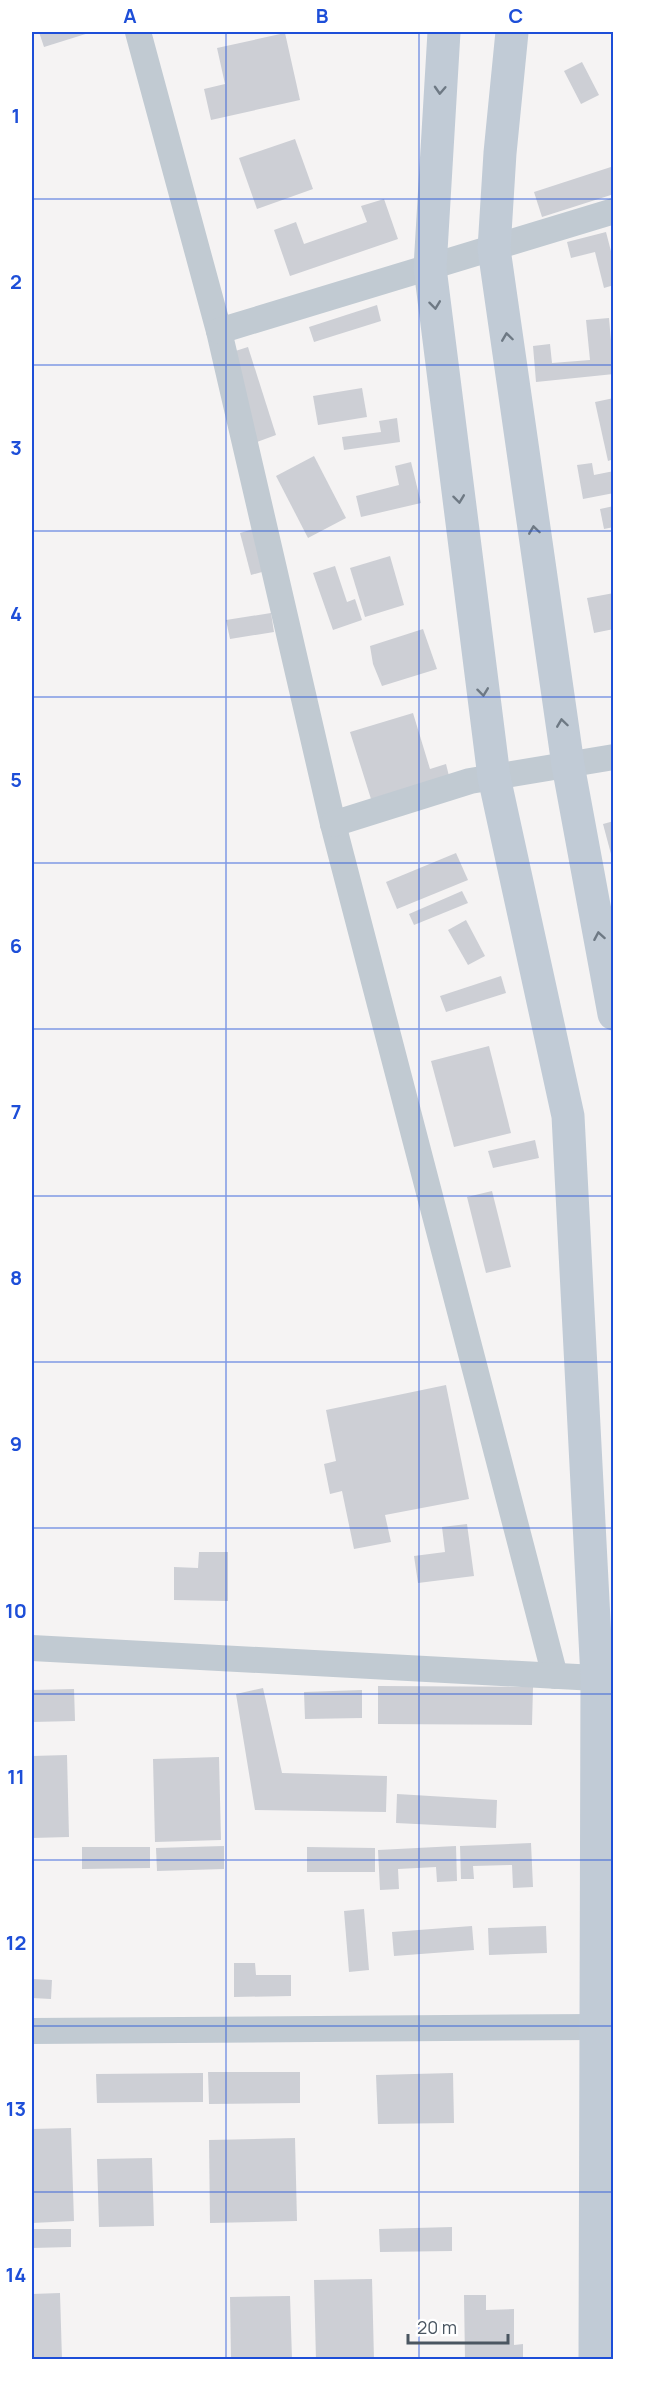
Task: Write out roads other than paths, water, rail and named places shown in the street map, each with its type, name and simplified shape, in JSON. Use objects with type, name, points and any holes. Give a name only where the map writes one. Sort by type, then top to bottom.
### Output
[{"type":"street","points":[[138,32],[219,332],[333,824],[555,1676]]},
{"type":"street","points":[[444,32],[430,268],[494,777],[568,1116],[605,1679],[596,2027],[595,2360]]},
{"type":"street","points":[[512,32],[500,153],[494,249],[568,765],[614,1014]]},
{"type":"street","points":[[219,332],[614,211]]},
{"type":"street","points":[[333,824],[470,782],[614,757]]},
{"type":"street","points":[[32,1648],[605,1679]]},
{"type":"street","points":[[32,2031],[596,2027]]}]
